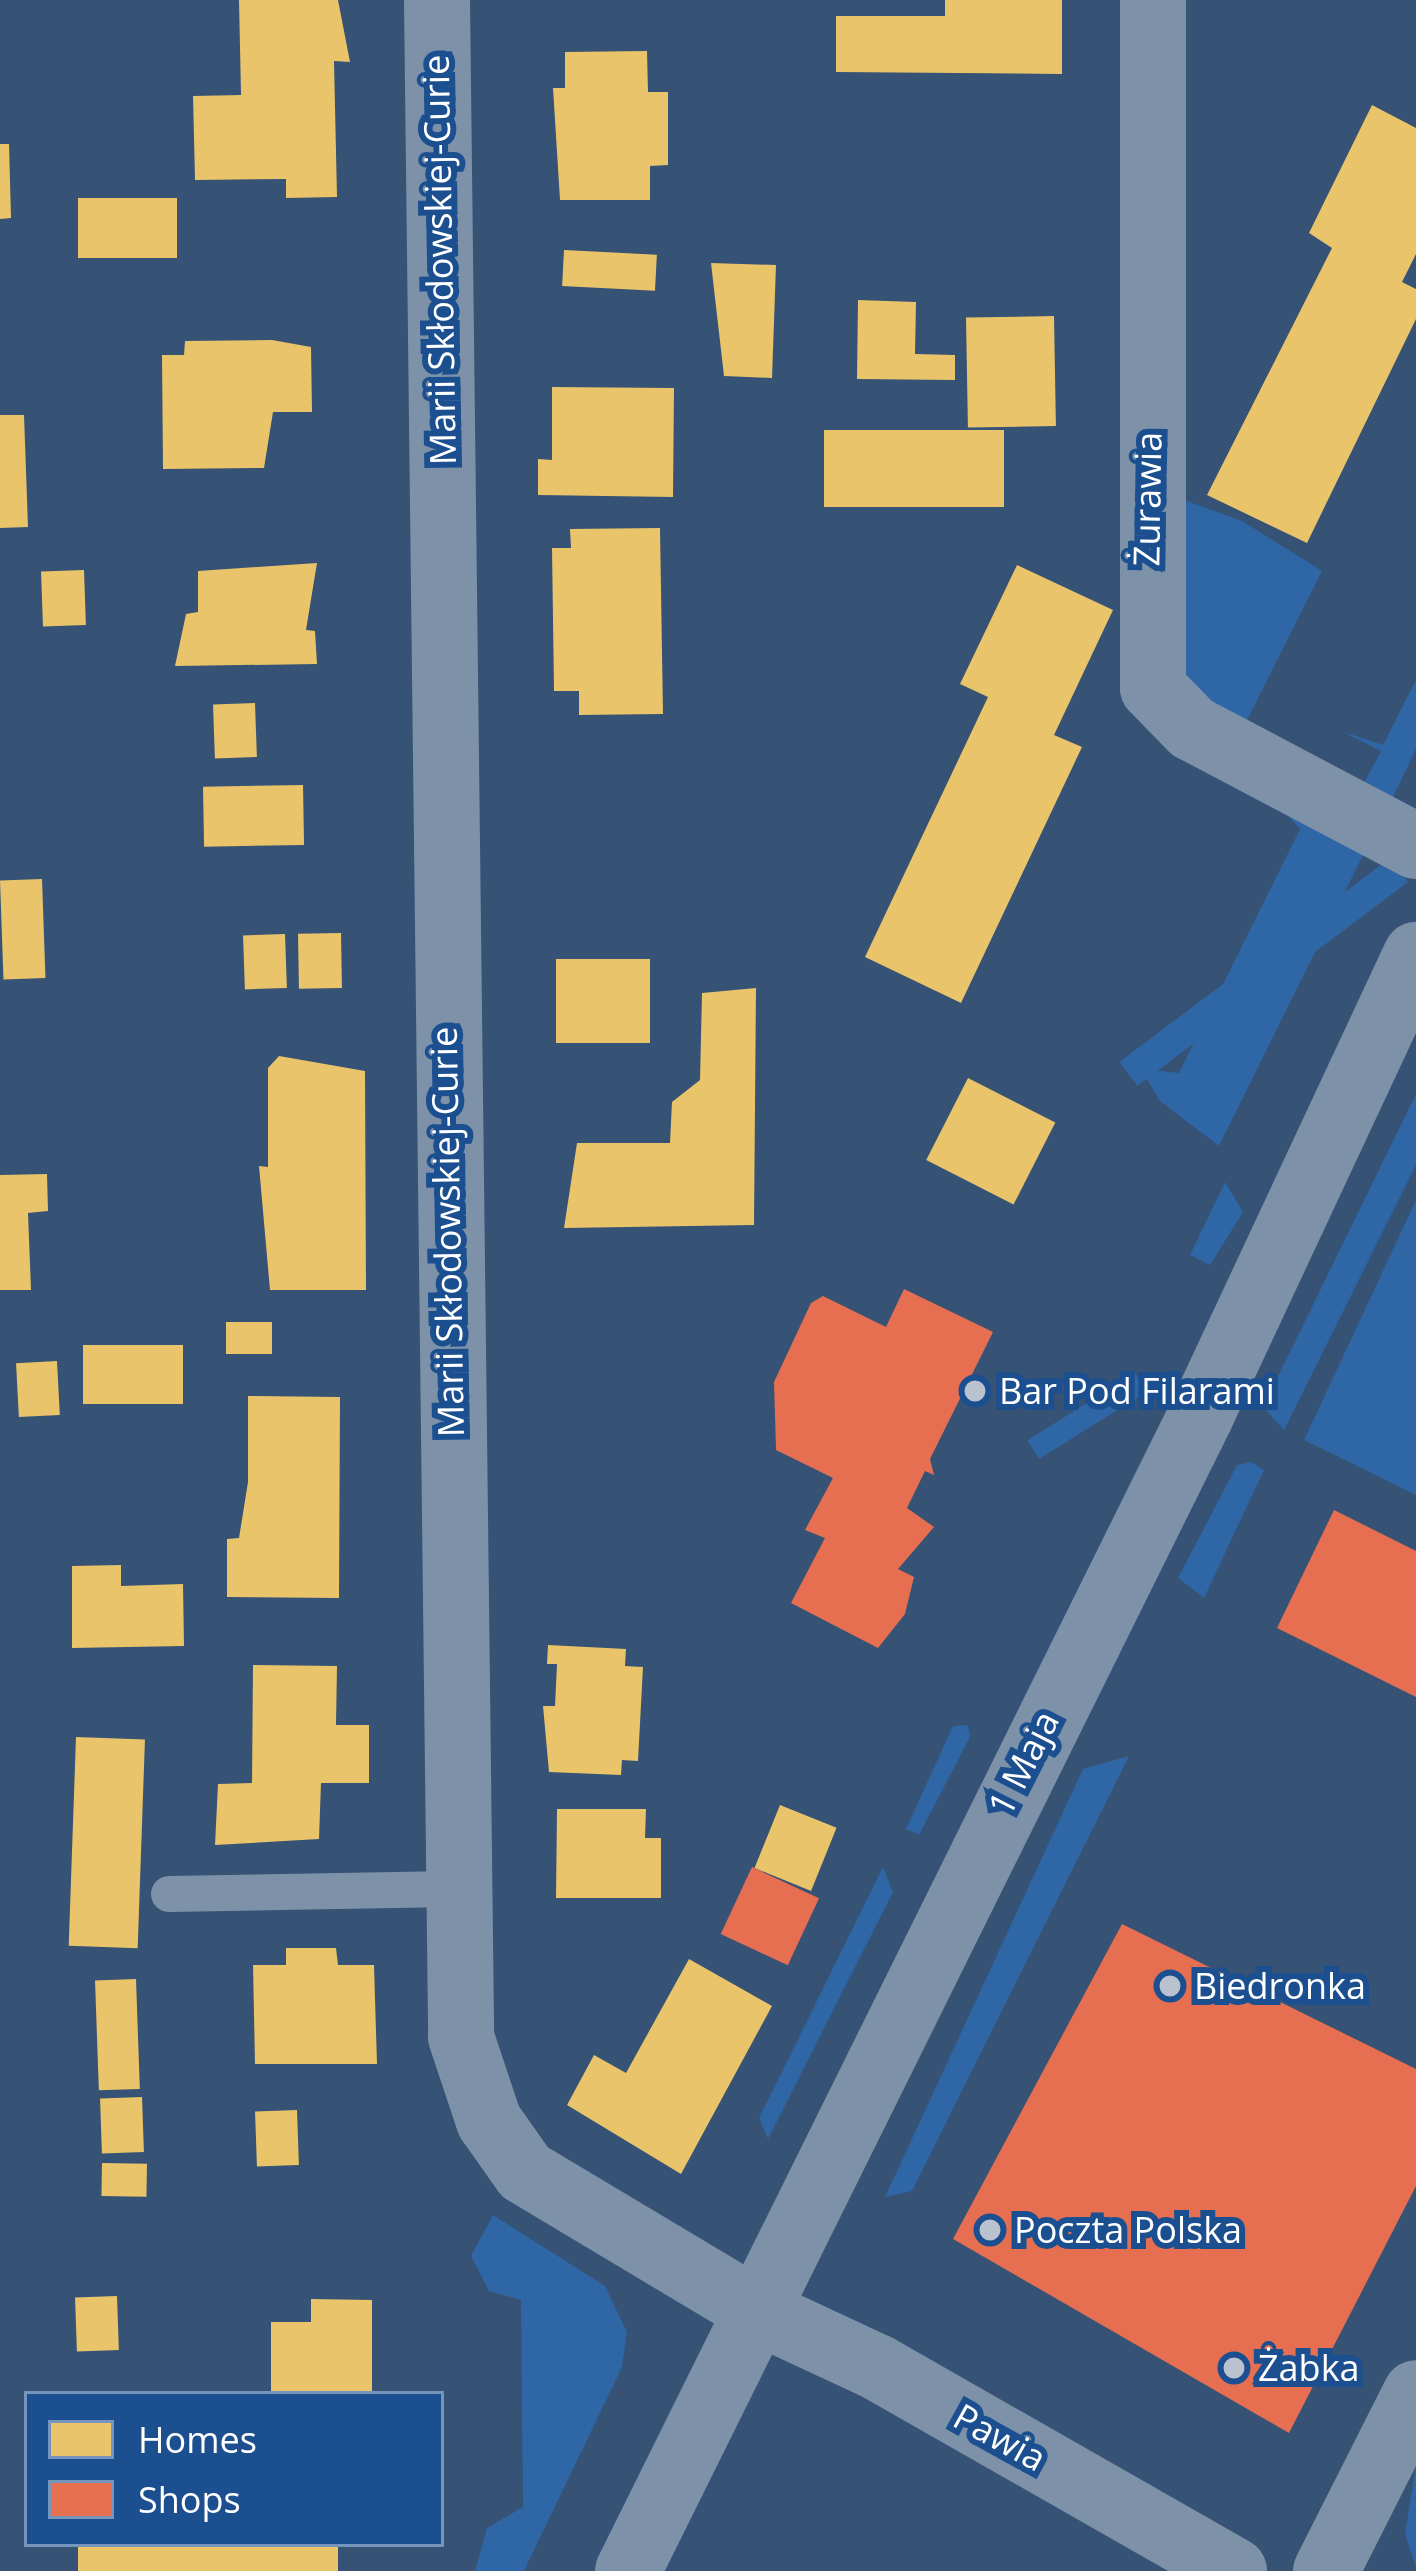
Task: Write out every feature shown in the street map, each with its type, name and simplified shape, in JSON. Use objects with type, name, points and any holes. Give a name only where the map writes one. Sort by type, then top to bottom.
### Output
[{"type":"street","name":"Marii Skłodowskiej-Curie","points":[[436,0],[452,1889],[461,2037],[506,2150],[525,2172],[761,2313]]},
{"type":"street","name":"Żurawia","points":[[1153,0],[1154,688],[1174,717],[1416,846]]},
{"type":"street","name":"1 Maja","points":[[628,2571],[761,2313],[1416,956]]},
{"type":"street","name":"Pawia","points":[[761,2313],[877,2367],[1234,2571]]},
{"type":"street","points":[[1326,2571],[1416,2392]]},
{"type":"lane","points":[[169,1894],[452,1889]]},
{"type":"shaded area","points":[[1173,496],[1242,521],[1322,571],[1242,730],[1169,681]]},
{"type":"shaded area","points":[[1416,680],[1416,749],[1387,809],[1358,794],[1381,751],[1341,731],[1383,745]]},
{"type":"shaded area","points":[[1275,801],[1367,847],[1219,1146],[1160,1101],[1141,1069],[1179,1073],[1300,829]]},
{"type":"shaded area","points":[[1390,858],[1408,882],[1137,1086],[1119,1062]]},
{"type":"shaded area","points":[[1416,1094],[1416,1165],[1284,1430],[1263,1407]]},
{"type":"shaded area","points":[[1225,1182],[1243,1212],[1210,1265],[1190,1255]]},
{"type":"shaded area","points":[[1416,1200],[1416,1495],[1304,1440]]},
{"type":"shaded area","points":[[1135,1373],[1147,1392],[1039,1459],[1027,1440]]},
{"type":"shaded area","points":[[1251,1462],[1264,1470],[1204,1598],[1178,1578],[1237,1465]]},
{"type":"shaded area","points":[[968,1725],[970,1737],[919,1835],[906,1829],[953,1726]]},
{"type":"shaded area","points":[[1129,1756],[912,2191],[885,2197],[1083,1769]]},
{"type":"shaded area","points":[[883,1867],[893,1892],[768,2139],[759,2118]]},
{"type":"shaded area","points":[[493,2215],[605,2286],[627,2332],[622,2367],[524,2571],[475,2571],[487,2528],[523,2507],[521,2300],[489,2291],[471,2256]]},
{"type":"shaded area","points":[[1416,2465],[1416,2567],[1405,2534]]},
{"type":"building: Homes","points":[[239,0],[338,0],[350,62],[334,61],[337,197],[286,198],[286,179],[195,180],[193,96],[241,95]]},
{"type":"building: Homes","points":[[945,0],[1062,0],[1062,74],[836,72],[836,16],[945,16]]},
{"type":"building: Homes","points":[[647,51],[648,92],[668,92],[668,165],[650,166],[650,200],[560,200],[553,88],[565,88],[565,52]]},
{"type":"building: Homes","points":[[1372,105],[1416,128],[1416,254],[1402,282],[1416,289],[1416,319],[1307,543],[1207,495],[1332,248],[1309,233]]},
{"type":"building: Homes","points":[[0,144],[9,144],[11,218],[0,219]]},
{"type":"building: Homes","points":[[78,198],[177,198],[177,258],[78,258]]},
{"type":"building: Homes","points":[[564,250],[657,255],[655,291],[562,286]]},
{"type":"building: Homes","points":[[711,263],[776,265],[772,378],[724,376]]},
{"type":"building: Homes","points":[[858,300],[916,302],[915,354],[955,355],[955,380],[857,379]]},
{"type":"building: Homes","points":[[1054,316],[1056,426],[968,428],[966,318]]},
{"type":"building: Homes","points":[[272,340],[311,347],[312,412],[273,412],[264,468],[163,469],[162,355],[184,355],[185,341]]},
{"type":"building: Homes","points":[[552,387],[674,388],[673,497],[538,495],[538,459],[552,460]]},
{"type":"building: Homes","points":[[0,415],[24,415],[28,527],[0,528]]},
{"type":"building: Homes","points":[[824,430],[1004,430],[1004,507],[824,507]]},
{"type":"building: Homes","points":[[660,528],[663,714],[579,715],[579,691],[554,691],[552,548],[571,548],[570,529]]},
{"type":"building: Homes","points":[[317,563],[306,630],[315,631],[317,664],[175,666],[186,614],[198,612],[198,571]]},
{"type":"building: Homes","points":[[1017,565],[1113,610],[1054,735],[1082,747],[961,1003],[865,957],[988,697],[960,684]]},
{"type":"building: Homes","points":[[84,570],[86,625],[43,626],[41,572]]},
{"type":"building: Homes","points":[[255,703],[257,757],[215,758],[213,704]]},
{"type":"building: Homes","points":[[303,785],[304,845],[204,847],[203,787]]},
{"type":"building: Homes","points":[[42,879],[45,978],[3,979],[0,880]]},
{"type":"building: Homes","points":[[341,933],[342,988],[299,989],[298,934]]},
{"type":"building: Homes","points":[[285,934],[287,988],[245,989],[243,935]]},
{"type":"building: Homes","points":[[556,959],[650,959],[650,1043],[556,1043]]},
{"type":"building: Homes","points":[[756,988],[754,1225],[564,1228],[577,1143],[670,1143],[672,1102],[700,1080],[702,993]]},
{"type":"building: Homes","points":[[279,1056],[365,1071],[366,1290],[270,1290],[259,1166],[268,1167],[268,1068]]},
{"type":"building: Homes","points":[[968,1078],[1055,1122],[1014,1204],[926,1160]]},
{"type":"building: Homes","points":[[47,1174],[48,1211],[28,1213],[31,1290],[0,1290],[0,1175]]},
{"type":"building: Homes","points":[[226,1322],[272,1322],[272,1354],[226,1354]]},
{"type":"building: Homes","points":[[83,1345],[183,1345],[183,1404],[83,1404]]},
{"type":"building: Homes","points":[[57,1361],[60,1415],[19,1417],[16,1363]]},
{"type":"building: Homes","points":[[248,1396],[340,1397],[339,1598],[227,1597],[227,1539],[239,1538],[248,1482]]},
{"type":"building: Homes","points":[[121,1565],[121,1586],[183,1584],[184,1646],[72,1648],[72,1566]]},
{"type":"building: Homes","points":[[548,1645],[626,1649],[625,1666],[643,1667],[638,1761],[622,1760],[621,1775],[549,1772],[543,1706],[555,1706],[557,1664],[547,1664]]},
{"type":"building: Homes","points":[[253,1665],[337,1666],[336,1725],[369,1725],[369,1783],[321,1783],[319,1839],[215,1845],[218,1784],[252,1783]]},
{"type":"building: Homes","points":[[76,1737],[145,1739],[138,1948],[69,1946]]},
{"type":"building: Homes","points":[[780,1805],[837,1828],[811,1891],[755,1868]]},
{"type":"building: Homes","points":[[557,1809],[646,1809],[645,1838],[661,1838],[661,1898],[556,1898]]},
{"type":"building: Homes","points":[[286,1948],[336,1948],[338,1965],[374,1965],[377,2064],[255,2064],[253,1965],[286,1965]]},
{"type":"building: Homes","points":[[689,1959],[772,2006],[681,2174],[567,2105],[594,2055],[626,2073]]},
{"type":"building: Homes","points":[[136,1979],[140,2089],[99,2090],[95,1980]]},
{"type":"building: Homes","points":[[142,2097],[144,2152],[102,2153],[100,2098]]},
{"type":"building: Homes","points":[[297,2110],[299,2165],[257,2166],[255,2111]]},
{"type":"building: Homes","points":[[102,2163],[147,2164],[146,2197],[101,2196]]},
{"type":"building: Homes","points":[[117,2296],[119,2350],[77,2351],[75,2297]]},
{"type":"building: Homes","points":[[311,2299],[372,2300],[372,2391],[271,2391],[271,2322],[311,2322]]},
{"type":"building: Homes","points":[[78,2547],[338,2547],[338,2571],[78,2571]]},
{"type":"building: Shops","points":[[904,1289],[993,1332],[930,1459],[934,1475],[925,1471],[907,1508],[934,1527],[898,1569],[914,1577],[905,1614],[878,1648],[791,1603],[825,1538],[805,1530],[833,1478],[776,1450],[774,1382],[811,1303],[823,1296],[886,1327]]},
{"type":"building: Shops","points":[[1334,1510],[1416,1551],[1416,1697],[1277,1628]]},
{"type":"building: Shops","points":[[752,1867],[819,1898],[788,1965],[721,1934]]},
{"type":"building: Shops","points":[[1122,1924],[1416,2069],[1416,2186],[1289,2433],[953,2239]]},
{"type":"place","name":"Bar Pod Filarami","points":[[975,1391]]},
{"type":"place","name":"Biedronka","points":[[1170,1986]]},
{"type":"place","name":"Poczta Polska","points":[[990,2230]]},
{"type":"place","name":"Żabka","points":[[1234,2368]]}]
